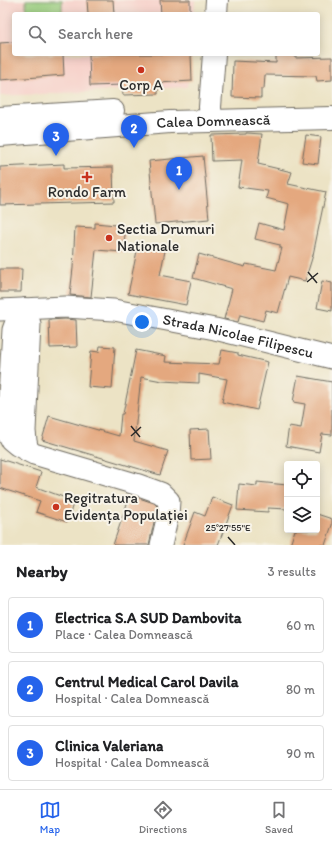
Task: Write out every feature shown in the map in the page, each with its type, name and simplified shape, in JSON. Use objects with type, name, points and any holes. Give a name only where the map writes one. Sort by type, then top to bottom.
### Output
[{"type":"main road","points":[[216,12],[217,0]]},
{"type":"main road","points":[[214,56],[211,107],[332,103]]},
{"type":"main road","name":"Calea Domnească","points":[[0,135],[170,122],[211,107]]},
{"type":"main road","name":"Calea Domnească","points":[[0,118],[211,107],[332,118]]},
{"type":"street","name":"Strada Nicolae Filipescu","points":[[0,310],[65,307],[114,310],[215,329],[332,358]]},
{"type":"street","points":[[25,309],[17,319],[13,330],[8,429],[9,436],[17,445],[28,451],[161,493],[169,500],[168,515],[161,545]]},
{"type":"shaded area","points":[[0,0],[195,0],[194,12],[12,12],[12,56],[190,56],[187,87],[0,96]]},
{"type":"green space","points":[[26,0],[62,0],[62,12],[26,12]]},
{"type":"building","points":[[87,0],[113,0],[114,12],[88,12]]},
{"type":"building","points":[[160,0],[190,0],[190,12],[161,12]]},
{"type":"building","points":[[12,42],[12,56],[63,56],[64,75],[0,80],[0,43]]},
{"type":"building","name":"Corp A","points":[[89,56],[191,56],[192,81],[158,83],[158,94],[123,95],[122,85],[90,86]]},
{"type":"building","points":[[276,56],[295,56],[295,58],[332,57],[332,80],[317,81],[316,76],[265,75],[264,89],[261,89],[261,98],[232,97],[233,61],[276,63]]},
{"type":"building","points":[[246,133],[262,134],[258,164],[292,172],[288,184],[326,192],[313,255],[305,281],[288,277],[278,313],[266,310],[263,321],[240,315],[238,322],[224,319],[232,289],[193,278],[199,254],[245,267],[246,264],[276,270],[282,248],[280,248],[280,245],[255,239],[259,223],[284,230],[289,204],[266,198],[268,191],[238,187],[242,160],[212,161],[211,135]]},
{"type":"building","points":[[306,135],[321,137],[318,164],[302,162]]},
{"type":"building","points":[[203,156],[209,219],[155,224],[149,161]]},
{"type":"building","points":[[64,164],[64,168],[113,167],[114,202],[0,205],[0,167]]},
{"type":"building","points":[[95,223],[126,226],[123,252],[96,250],[91,297],[70,295],[75,227],[95,228]]},
{"type":"building","points":[[138,246],[165,251],[160,275],[191,281],[186,305],[128,294]]},
{"type":"building","points":[[0,269],[22,269],[21,292],[0,292]]},
{"type":"building","points":[[322,281],[332,283],[332,311],[317,308]]},
{"type":"building","points":[[49,320],[76,320],[77,347],[50,348]]},
{"type":"building","points":[[100,346],[115,347],[112,389],[88,387],[91,351],[99,352]]},
{"type":"building","points":[[136,350],[166,356],[165,362],[219,364],[222,350],[268,362],[257,410],[222,402],[227,379],[199,374],[199,383],[162,381],[141,377],[134,441],[168,451],[160,475],[42,440],[49,416],[119,436],[121,414],[123,414]]},
{"type":"building","points":[[298,376],[332,382],[332,435],[322,434],[319,452],[286,446],[289,426],[301,428],[305,404],[293,402]]},
{"type":"building","points":[[209,429],[211,459],[191,460],[190,430]]},
{"type":"building","points":[[0,459],[41,472],[36,487],[74,501],[67,522],[36,512],[40,501],[0,488]]},
{"type":"building","points":[[257,482],[284,485],[284,509],[268,508],[268,512],[237,510],[239,484],[257,486]]},
{"type":"building","points":[[130,495],[154,503],[157,506],[149,545],[113,545]]},
{"type":"building","points":[[212,497],[233,505],[218,545],[183,545],[195,512],[205,516]]},
{"type":"building","points":[[320,515],[332,519],[332,525],[325,545],[290,545],[294,533],[320,533]]},
{"type":"place","name":"Corp A","points":[[141,70]]},
{"type":"place","name":"Centrul Medical Carol Davila","points":[[134,148]]},
{"type":"place","name":"Clinica Valeriana","points":[[56,156]]},
{"type":"place","name":"Rondo Farm","points":[[87,177]]},
{"type":"place","name":"Electrica S.A SUD Dambovita","points":[[179,190]]},
{"type":"place","name":"Sectia Drumuri Nationale","points":[[109,238]]},
{"type":"place","name":"Regitratura Evidența Populației","points":[[56,507]]}]
